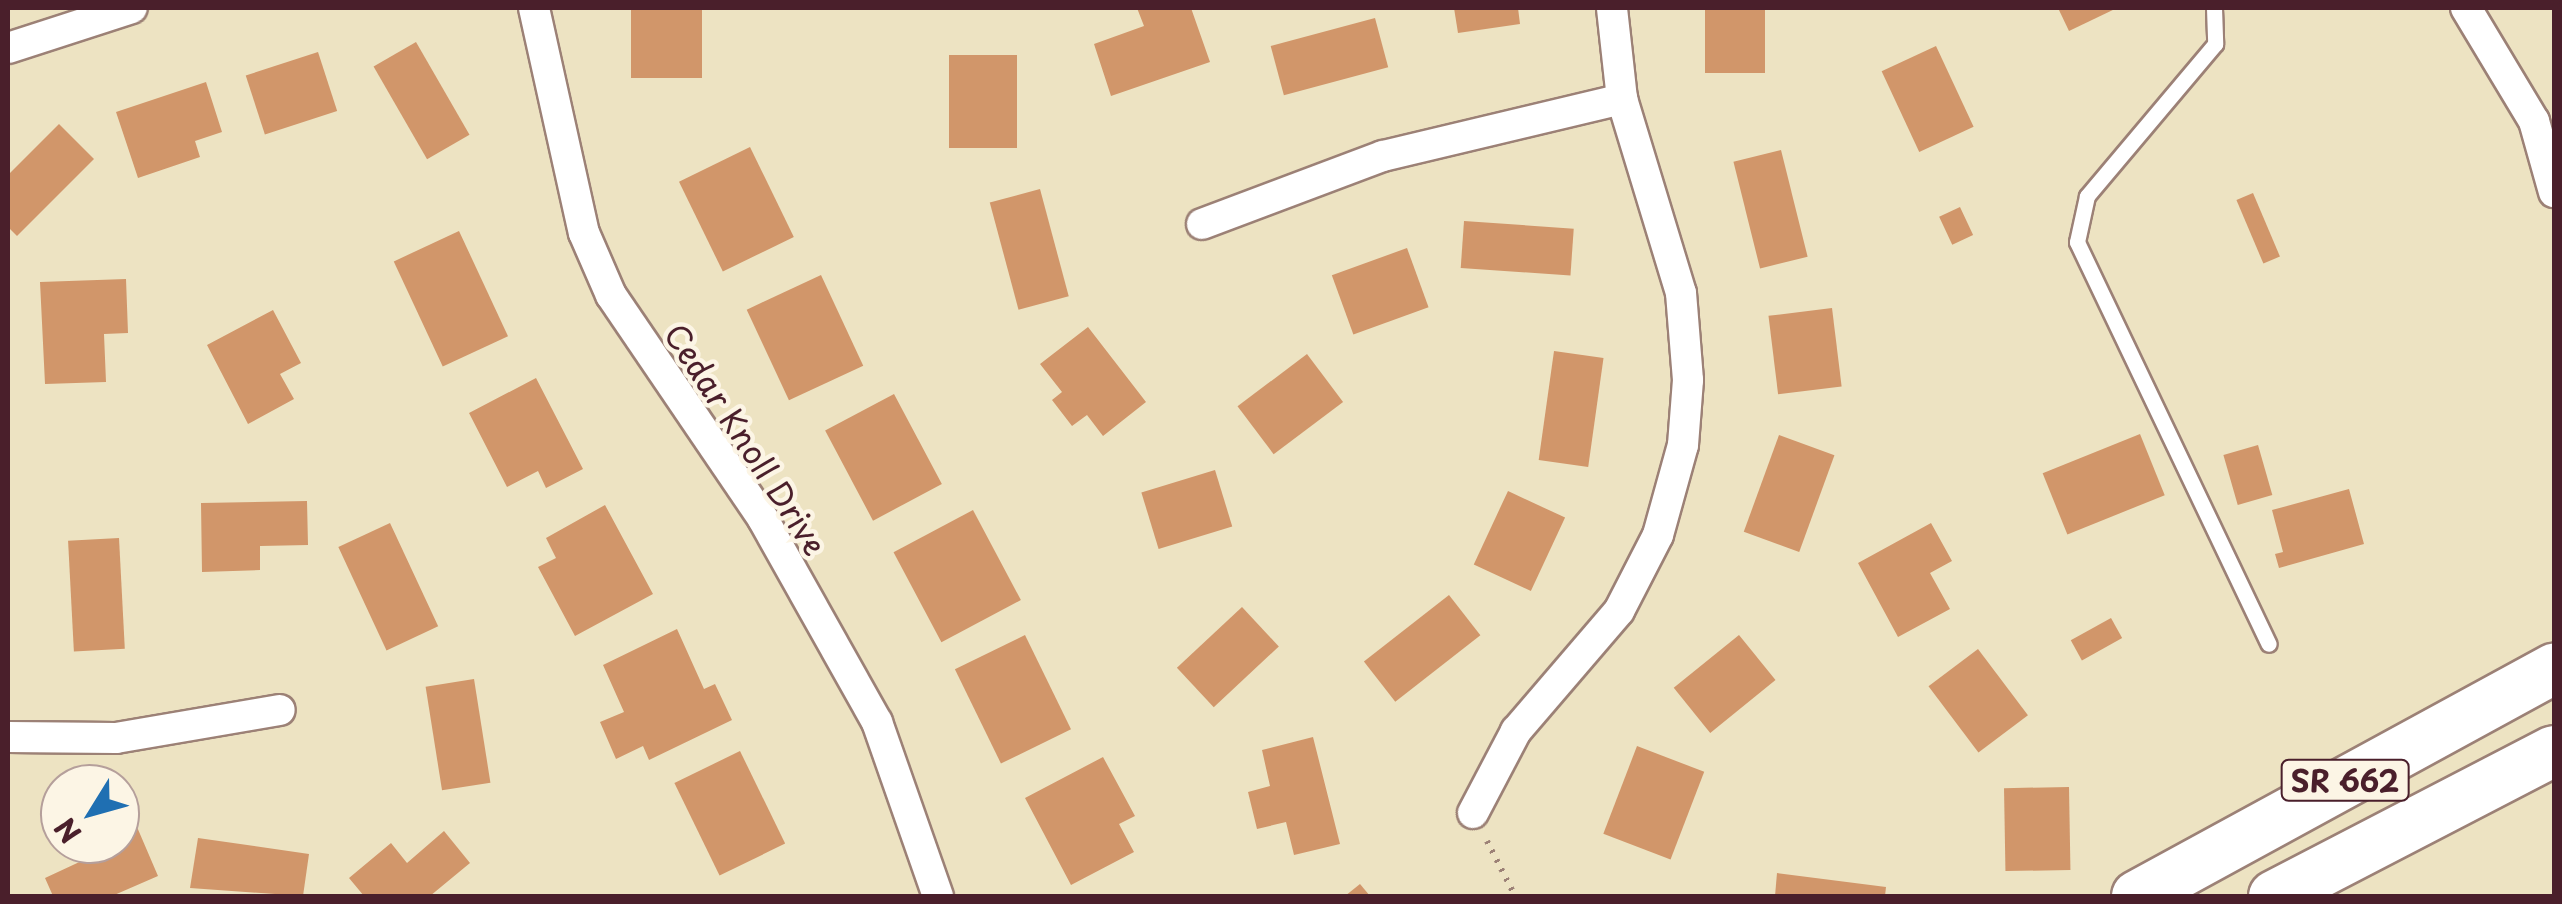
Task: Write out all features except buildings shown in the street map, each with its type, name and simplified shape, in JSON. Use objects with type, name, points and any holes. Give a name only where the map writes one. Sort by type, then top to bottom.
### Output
[{"type":"main road","name":"SR 662","points":[[2137,896],[2554,669]]},
{"type":"main road","name":"SR 662","points":[[2274,896],[2554,751]]},
{"type":"street","points":[[8,48],[132,8]]},
{"type":"street","name":"Cedar Knoll Drive","points":[[534,8],[584,234],[611,296],[764,519],[877,722],[938,896]]},
{"type":"street","points":[[1473,813],[1516,730],[1619,611],[1658,535],[1683,445],[1688,380],[1681,293],[1622,98],[1612,8]]},
{"type":"street","points":[[2466,8],[2534,121],[2554,192]]},
{"type":"street","points":[[1202,224],[1383,156],[1622,98]]},
{"type":"street","points":[[8,737],[116,738],[280,710]]},
{"type":"lane","points":[[2214,8],[2215,44],[2087,196],[2077,242],[2270,644]]},
{"type":"path","points":[[1473,813],[1514,896]]}]
